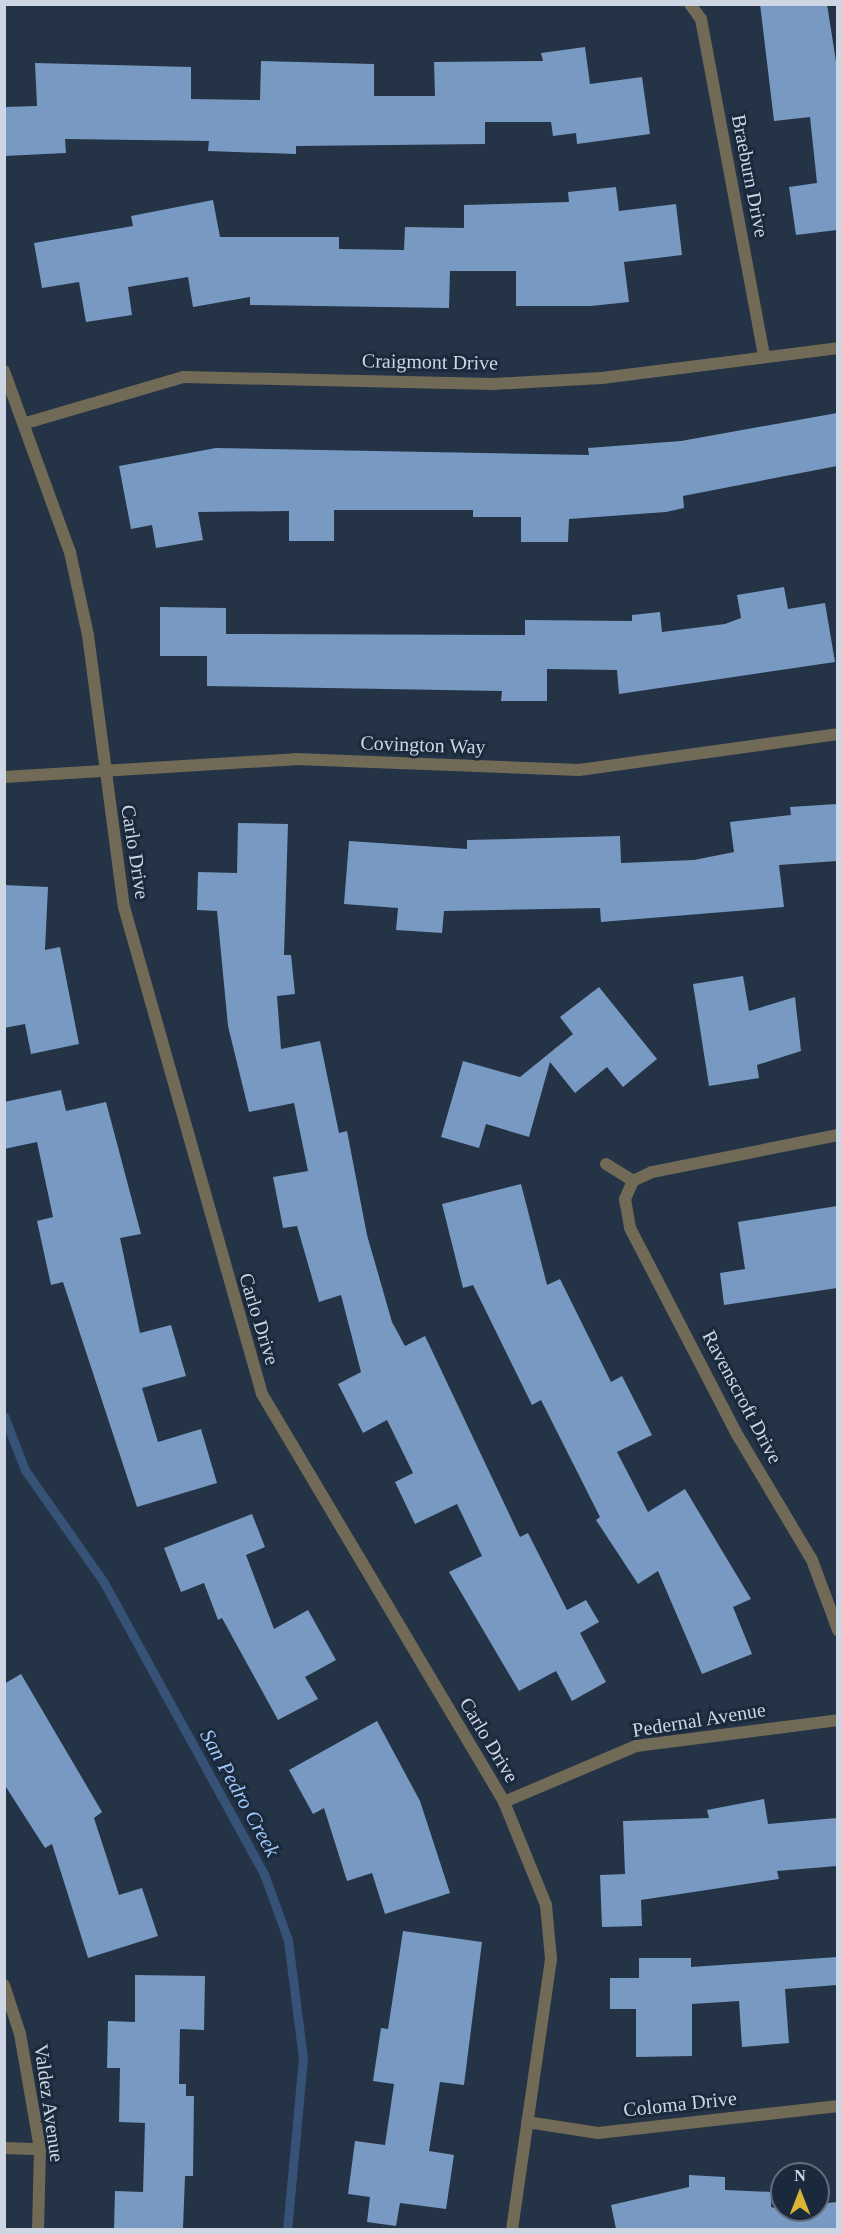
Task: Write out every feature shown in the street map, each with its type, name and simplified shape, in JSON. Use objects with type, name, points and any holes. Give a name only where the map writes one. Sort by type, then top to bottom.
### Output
[{"type":"street","name":"Braeburn Drive","points":[[690,4],[700,19],[764,357]]},
{"type":"street","name":"Craigmont Drive","points":[[26,423],[183,377],[493,384],[602,378],[837,348]]},
{"type":"street","name":"Carlo Drive","points":[[4,371],[26,423],[75,573],[88,635],[102,768],[140,976],[262,1394],[504,1802],[534,1867],[546,1905],[551,1959],[512,2229]]},
{"type":"street","name":"Covington Way","points":[[4,777],[102,768],[296,759],[579,770],[837,734]]},
{"type":"street","points":[[606,1164],[633,1181],[652,1172],[837,1135]]},
{"type":"street","name":"Ravenscroft Drive","points":[[633,1181],[625,1199],[630,1228],[738,1436],[812,1560],[837,1630]]},
{"type":"street","name":"Pedernal Avenue","points":[[504,1802],[636,1746],[837,1720]]},
{"type":"street","name":"Valdez Avenue","points":[[4,1985],[21,2034],[40,2149],[38,2229]]},
{"type":"street","name":"Coloma Drive","points":[[527,2121],[598,2133],[837,2106]]},
{"type":"street","points":[[4,2148],[40,2149]]},
{"type":"building","points":[[760,4],[827,4],[837,68],[837,230],[796,235],[789,187],[817,183],[810,117],[774,121]]},
{"type":"building","points":[[585,47],[590,84],[642,77],[650,134],[577,144],[576,133],[553,136],[551,122],[485,122],[485,144],[296,146],[296,154],[208,151],[209,141],[65,139],[66,153],[4,156],[4,107],[37,106],[35,63],[191,67],[191,99],[260,100],[261,61],[374,64],[374,96],[435,96],[434,62],[543,61],[541,53]]},
{"type":"building","points":[[616,187],[619,211],[676,204],[682,255],[624,262],[629,302],[591,306],[516,306],[516,271],[450,271],[449,308],[250,305],[250,297],[193,307],[188,277],[128,287],[132,315],[86,322],[79,282],[42,288],[34,243],[133,226],[131,216],[213,200],[220,237],[339,237],[339,249],[404,250],[405,227],[464,228],[464,205],[569,202],[568,192]]},
{"type":"building","points":[[837,413],[837,466],[683,496],[684,508],[666,512],[569,519],[568,542],[521,542],[521,517],[473,517],[473,510],[334,510],[334,541],[289,541],[289,511],[198,512],[203,540],[156,548],[152,525],[131,529],[119,466],[216,448],[589,455],[588,448],[681,441]]},
{"type":"building","points":[[784,587],[788,609],[825,603],[835,662],[619,694],[617,670],[547,669],[547,701],[501,701],[502,691],[207,686],[207,656],[160,656],[160,607],[226,608],[226,634],[525,635],[525,620],[632,621],[632,615],[660,612],[662,632],[725,624],[741,618],[737,595]]},
{"type":"building","points":[[837,804],[837,861],[779,865],[784,907],[601,922],[600,908],[444,911],[442,933],[396,930],[398,908],[344,904],[349,841],[467,849],[467,840],[620,836],[621,863],[694,860],[734,852],[730,822],[791,815],[790,807]]},
{"type":"building","points":[[238,823],[288,824],[284,955],[291,955],[295,994],[277,996],[281,1049],[320,1041],[339,1133],[347,1131],[367,1235],[392,1322],[405,1346],[425,1336],[520,1537],[528,1533],[567,1610],[586,1600],[599,1622],[580,1633],[606,1682],[572,1701],[556,1671],[519,1691],[449,1572],[482,1556],[457,1504],[415,1524],[395,1482],[413,1473],[387,1420],[363,1433],[338,1384],[361,1372],[341,1295],[319,1302],[297,1226],[283,1228],[273,1177],[308,1171],[294,1103],[249,1112],[228,1026],[217,911],[197,910],[198,872],[237,873]]},
{"type":"building","points":[[4,885],[48,887],[45,950],[60,947],[79,1044],[31,1054],[25,1024],[4,1028]]},
{"type":"building","points":[[743,976],[749,1011],[795,997],[801,1051],[757,1065],[759,1078],[709,1086],[693,984]]},
{"type":"building","points":[[599,987],[657,1059],[623,1087],[607,1067],[575,1093],[550,1062],[529,1137],[486,1124],[479,1148],[441,1137],[463,1061],[520,1077],[573,1034],[560,1017]]},
{"type":"building","points":[[61,1090],[66,1111],[106,1102],[141,1234],[120,1238],[140,1333],[171,1325],[186,1376],[142,1388],[158,1442],[201,1429],[217,1483],[137,1507],[63,1282],[51,1285],[37,1221],[53,1217],[37,1142],[4,1149],[4,1102]]},
{"type":"building","points":[[521,1184],[547,1285],[560,1279],[611,1382],[622,1376],[652,1435],[617,1452],[648,1512],[685,1489],[751,1599],[733,1607],[752,1654],[702,1674],[658,1571],[638,1584],[596,1520],[600,1517],[541,1400],[532,1405],[473,1285],[463,1288],[442,1204]]},
{"type":"building","points":[[837,1206],[837,1288],[724,1305],[720,1273],[745,1269],[738,1222]]},
{"type":"building","points":[[252,1514],[265,1547],[246,1555],[274,1629],[308,1610],[336,1660],[305,1677],[318,1699],[278,1720],[222,1618],[218,1620],[204,1583],[181,1592],[164,1548]]},
{"type":"building","points":[[21,1674],[102,1812],[94,1818],[119,1895],[142,1888],[158,1936],[88,1958],[52,1844],[45,1848],[4,1784],[4,1684]]},
{"type":"building","points":[[377,1721],[420,1801],[450,1893],[385,1914],[372,1873],[347,1881],[324,1808],[313,1814],[289,1770]]},
{"type":"building","points":[[764,1799],[768,1824],[837,1818],[837,1866],[777,1871],[779,1879],[641,1900],[642,1926],[602,1927],[600,1875],[625,1874],[623,1821],[709,1818],[707,1810]]},
{"type":"building","points":[[403,1931],[482,1942],[464,2085],[440,2082],[429,2151],[454,2155],[446,2209],[400,2203],[396,2226],[367,2222],[370,2197],[348,2194],[355,2141],[385,2145],[394,2084],[373,2081],[381,2028],[388,2029]]},
{"type":"building","points":[[837,1957],[837,1985],[785,1989],[789,2043],[742,2047],[739,2001],[692,2004],[692,2056],[636,2057],[636,2009],[610,2009],[610,1978],[639,1978],[639,1958],[691,1958],[691,1967]]},
{"type":"building","points":[[135,1975],[205,1976],[204,2030],[180,2029],[179,2084],[186,2084],[186,2096],[194,2096],[193,2176],[185,2176],[183,2229],[114,2229],[115,2191],[143,2192],[145,2123],[119,2122],[120,2068],[107,2068],[108,2021],[135,2022]]},
{"type":"building","points":[[689,2175],[725,2177],[725,2190],[770,2192],[770,2222],[830,2222],[830,2203],[837,2202],[837,2229],[616,2229],[611,2205],[689,2187]]},
{"type":"waterway","name":"San Pedro Creek","points":[[4,1416],[25,1470],[103,1581],[264,1874],[288,1940],[303,2058],[287,2230]]}]
